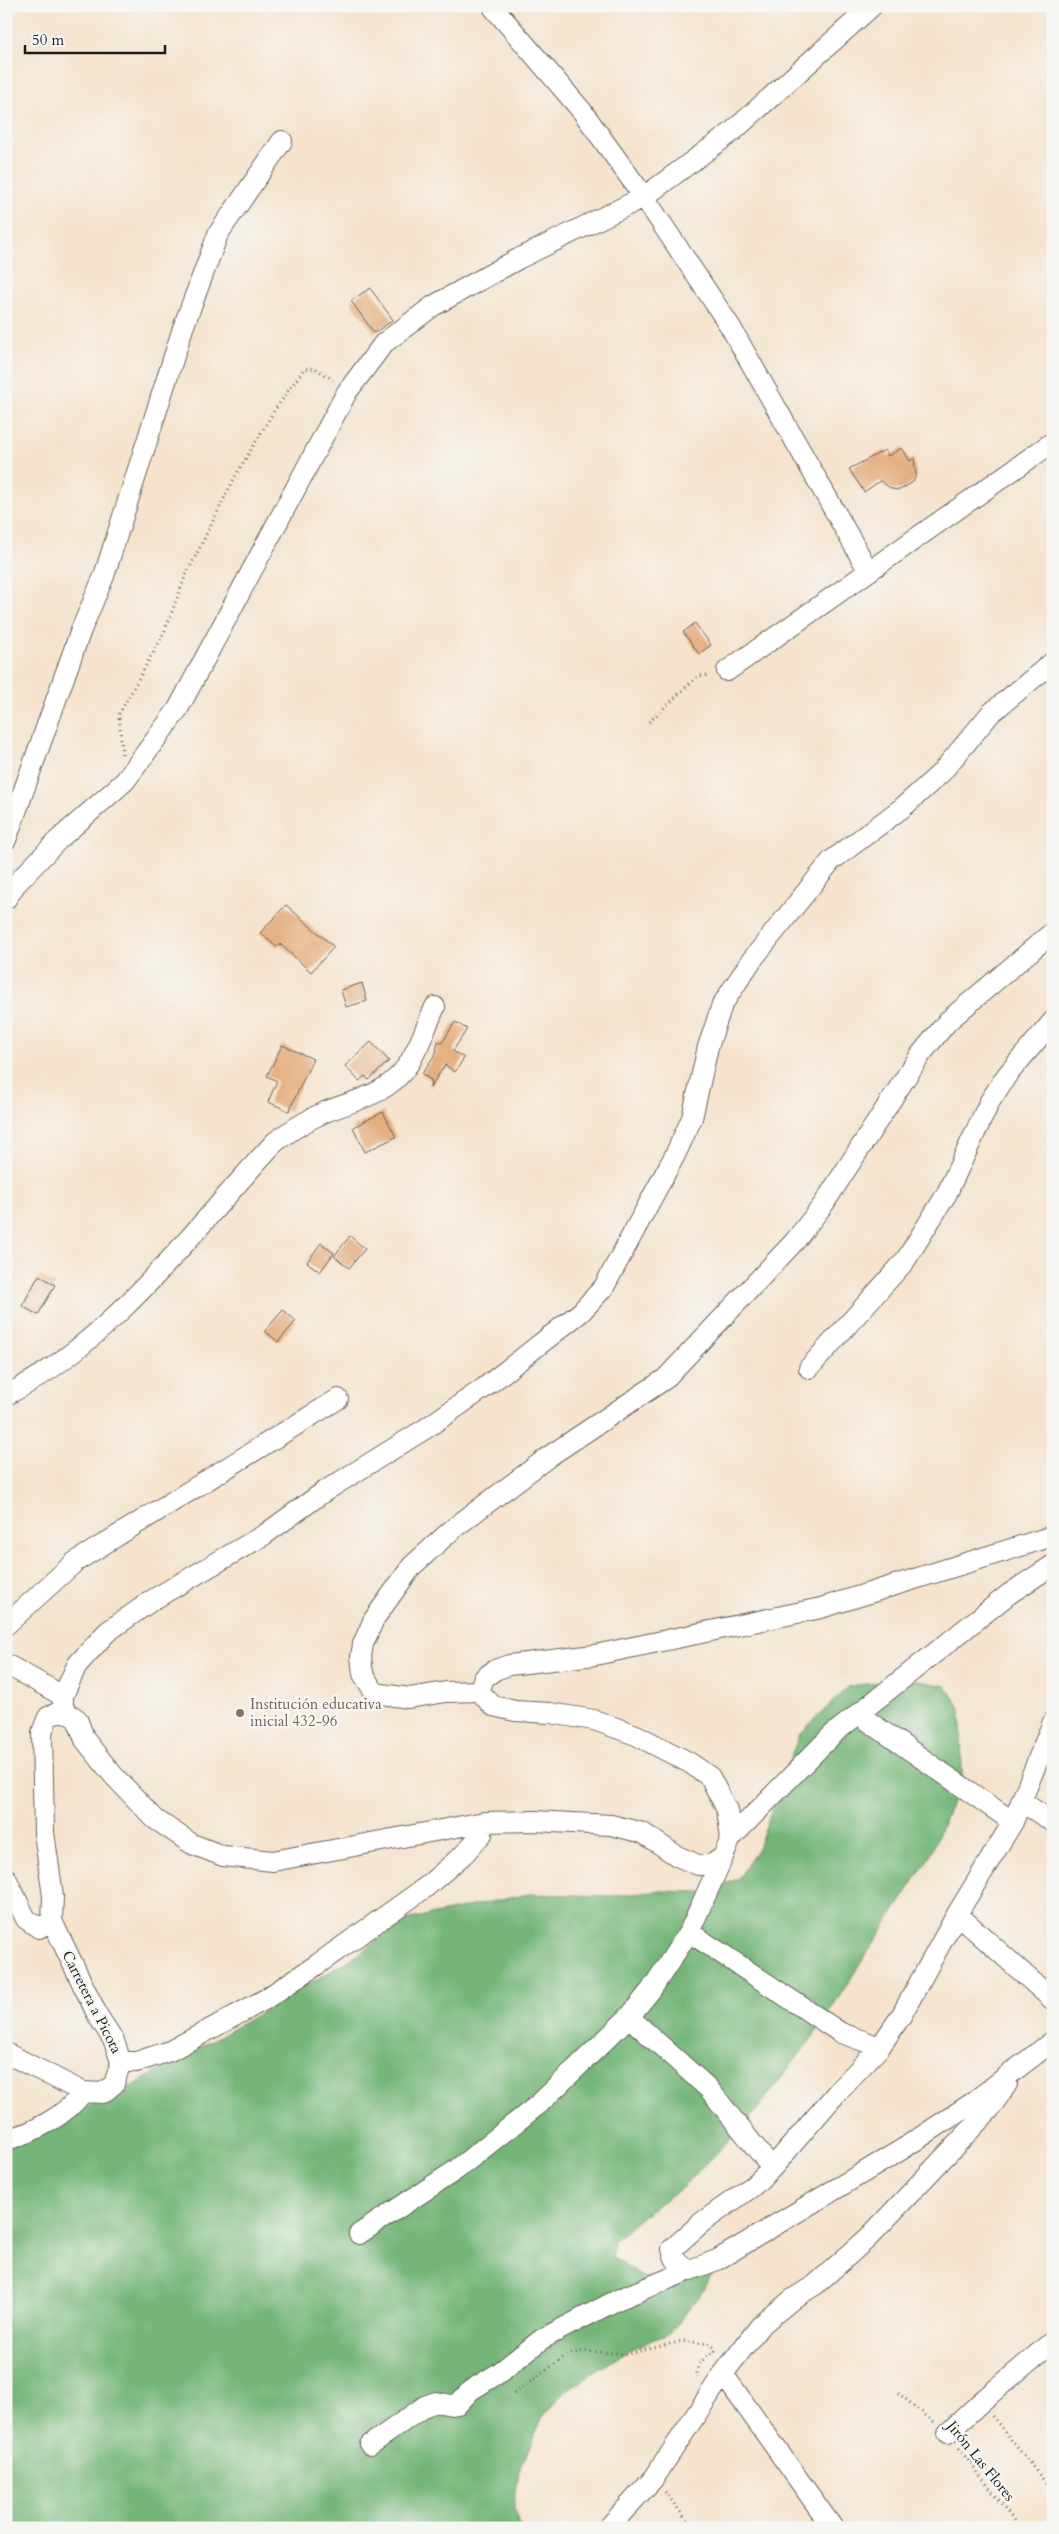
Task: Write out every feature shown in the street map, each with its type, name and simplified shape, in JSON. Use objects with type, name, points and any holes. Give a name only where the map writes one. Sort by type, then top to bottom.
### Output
[{"type":"street","points":[[10,884],[126,780],[178,709],[347,392],[384,343],[433,306],[518,259],[644,197],[732,132],[872,6]]},
{"type":"street","points":[[493,8],[582,112],[644,197],[730,326],[868,570]]},
{"type":"street","points":[[6,840],[81,630],[104,576],[183,328],[218,234],[282,141]]},
{"type":"street","points":[[727,671],[868,570],[1053,442]]},
{"type":"street","points":[[6,1878],[26,1919],[39,1928],[52,1922],[50,1867],[44,1833],[42,1732],[48,1717],[63,1703],[77,1665],[107,1632],[154,1599],[264,1534],[325,1491],[425,1429],[484,1388],[581,1312],[604,1287],[675,1155],[692,1118],[708,1047],[722,1005],[751,961],[831,861],[902,808],[941,773],[991,713],[1053,662]]},
{"type":"street","points":[[731,1838],[727,1810],[710,1777],[690,1763],[636,1735],[594,1720],[550,1713],[516,1711],[493,1706],[479,1691],[446,1692],[409,1698],[375,1693],[363,1674],[361,1657],[363,1644],[374,1619],[412,1566],[454,1528],[520,1478],[665,1379],[795,1241],[823,1205],[921,1054],[948,1021],[1053,932]]},
{"type":"street","points":[[6,1395],[48,1372],[123,1307],[166,1263],[276,1142],[294,1128],[324,1113],[374,1095],[392,1083],[407,1066],[434,1007]]},
{"type":"street","points":[[809,1368],[905,1261],[946,1195],[990,1102],[1007,1075],[1053,1022]]},
{"type":"street","points":[[6,1625],[75,1562],[338,1398]]},
{"type":"street","points":[[479,1691],[484,1678],[495,1670],[509,1666],[595,1655],[821,1608],[1053,1536]]},
{"type":"street","points":[[359,2234],[456,2170],[539,2104],[629,2017],[651,1990],[689,1932],[731,1838],[834,1734],[1009,1594],[1053,1565]]},
{"type":"street","points":[[6,1664],[63,1703],[77,1719],[85,1740],[113,1775],[155,1819],[192,1844],[223,1856],[273,1860],[484,1822],[542,1821],[611,1824],[643,1833],[677,1856],[698,1865],[711,1864],[723,1856]]},
{"type":"street","points":[[858,1714],[1013,1822]]},
{"type":"street","points":[[690,2270],[682,2266],[674,2258],[672,2248],[701,2223],[753,2186],[772,2168],[841,2088],[880,2047],[901,2016],[957,1914],[1013,1822],[1053,1722]]},
{"type":"street","points":[[1022,1802],[1053,1822]]},
{"type":"street","points":[[121,2062],[136,2062],[170,2050],[264,2000],[426,1887],[464,1854],[482,1834],[484,1822]]},
{"type":"street","points":[[957,1914],[1053,2000]]},
{"type":"street","name":"Carretera a Picota","points":[[52,1922],[98,2016],[114,2041],[121,2062],[114,2084],[103,2093],[83,2092]]},
{"type":"street","points":[[689,1932],[841,2033],[880,2047]]},
{"type":"street","points":[[629,2017],[709,2090],[772,2168]]},
{"type":"street","points":[[370,2445],[425,2406],[436,2402],[452,2405],[458,2404],[471,2390],[499,2373],[542,2339],[617,2300],[717,2260],[901,2150],[972,2104],[1053,2041]]},
{"type":"street","points":[[6,2053],[27,2066],[83,2092],[73,2106],[22,2136],[6,2140]]},
{"type":"street","points":[[608,2528],[654,2478],[723,2374],[760,2326],[794,2298],[815,2285],[869,2237],[989,2110],[1023,2063]]},
{"type":"street","points":[[948,2434],[981,2402],[1053,2342]]},
{"type":"street","points":[[723,2374],[833,2528]]},
{"type":"path","points":[[126,780],[119,734],[119,714],[164,633],[185,577],[236,476],[274,411],[304,369],[315,368],[329,376],[347,392]]},
{"type":"path","points":[[649,722],[698,676],[727,671]]},
{"type":"path","points":[[514,2394],[568,2354],[585,2351],[629,2354],[682,2341],[710,2344],[715,2348],[715,2351],[700,2362],[696,2368],[697,2383]]},
{"type":"path","name":"Jirón Las Flores","points":[[898,2393],[948,2434],[1020,2528]]},
{"type":"path","points":[[981,2402],[1053,2492]]},
{"type":"path","points":[[654,2478],[693,2528]]},
{"type":"green space","points":[[910,1679],[946,1686],[961,1709],[962,1777],[930,1856],[815,2034],[746,2124],[683,2187],[650,2210],[614,2241],[612,2257],[642,2277],[676,2275],[699,2262],[711,2274],[701,2294],[670,2333],[626,2351],[567,2390],[544,2414],[519,2471],[514,2508],[520,2528],[6,2528],[6,2133],[111,2098],[354,1957],[406,1920],[528,1894],[614,1896],[662,1891],[708,1892],[739,1878],[758,1848],[799,1735],[849,1686]]},
{"type":"building","points":[[370,288],[393,320],[374,333],[351,301]]},
{"type":"building","points":[[902,448],[910,461],[914,458],[916,475],[913,482],[900,490],[892,489],[880,481],[864,492],[849,469],[885,450],[888,456]]},
{"type":"building","points":[[695,623],[711,645],[699,654],[683,632]]},
{"type":"building","points":[[286,905],[334,947],[311,972],[280,944],[277,947],[260,933]]},
{"type":"building","points":[[362,983],[367,1001],[346,1007],[341,990]]},
{"type":"building","points":[[455,1022],[467,1029],[453,1051],[464,1058],[455,1072],[445,1065],[430,1088],[431,1080],[422,1074],[436,1053],[438,1041],[442,1043]]},
{"type":"building","points":[[371,1042],[389,1061],[369,1080],[365,1076],[359,1081],[345,1066]]},
{"type":"building","points":[[282,1045],[313,1059],[289,1111],[268,1102],[277,1081],[267,1076]]},
{"type":"building","points":[[383,1112],[396,1137],[365,1152],[353,1127]]},
{"type":"building","points":[[350,1236],[365,1249],[349,1268],[334,1256]]},
{"type":"building","points":[[321,1243],[334,1253],[320,1272],[307,1262]]},
{"type":"building","points":[[39,1275],[55,1285],[38,1315],[22,1306]]},
{"type":"building","points":[[283,1310],[296,1321],[278,1342],[265,1331]]},
{"type":"place","name":"Institución educativa inicial 432-96","points":[[240,1713]]}]
